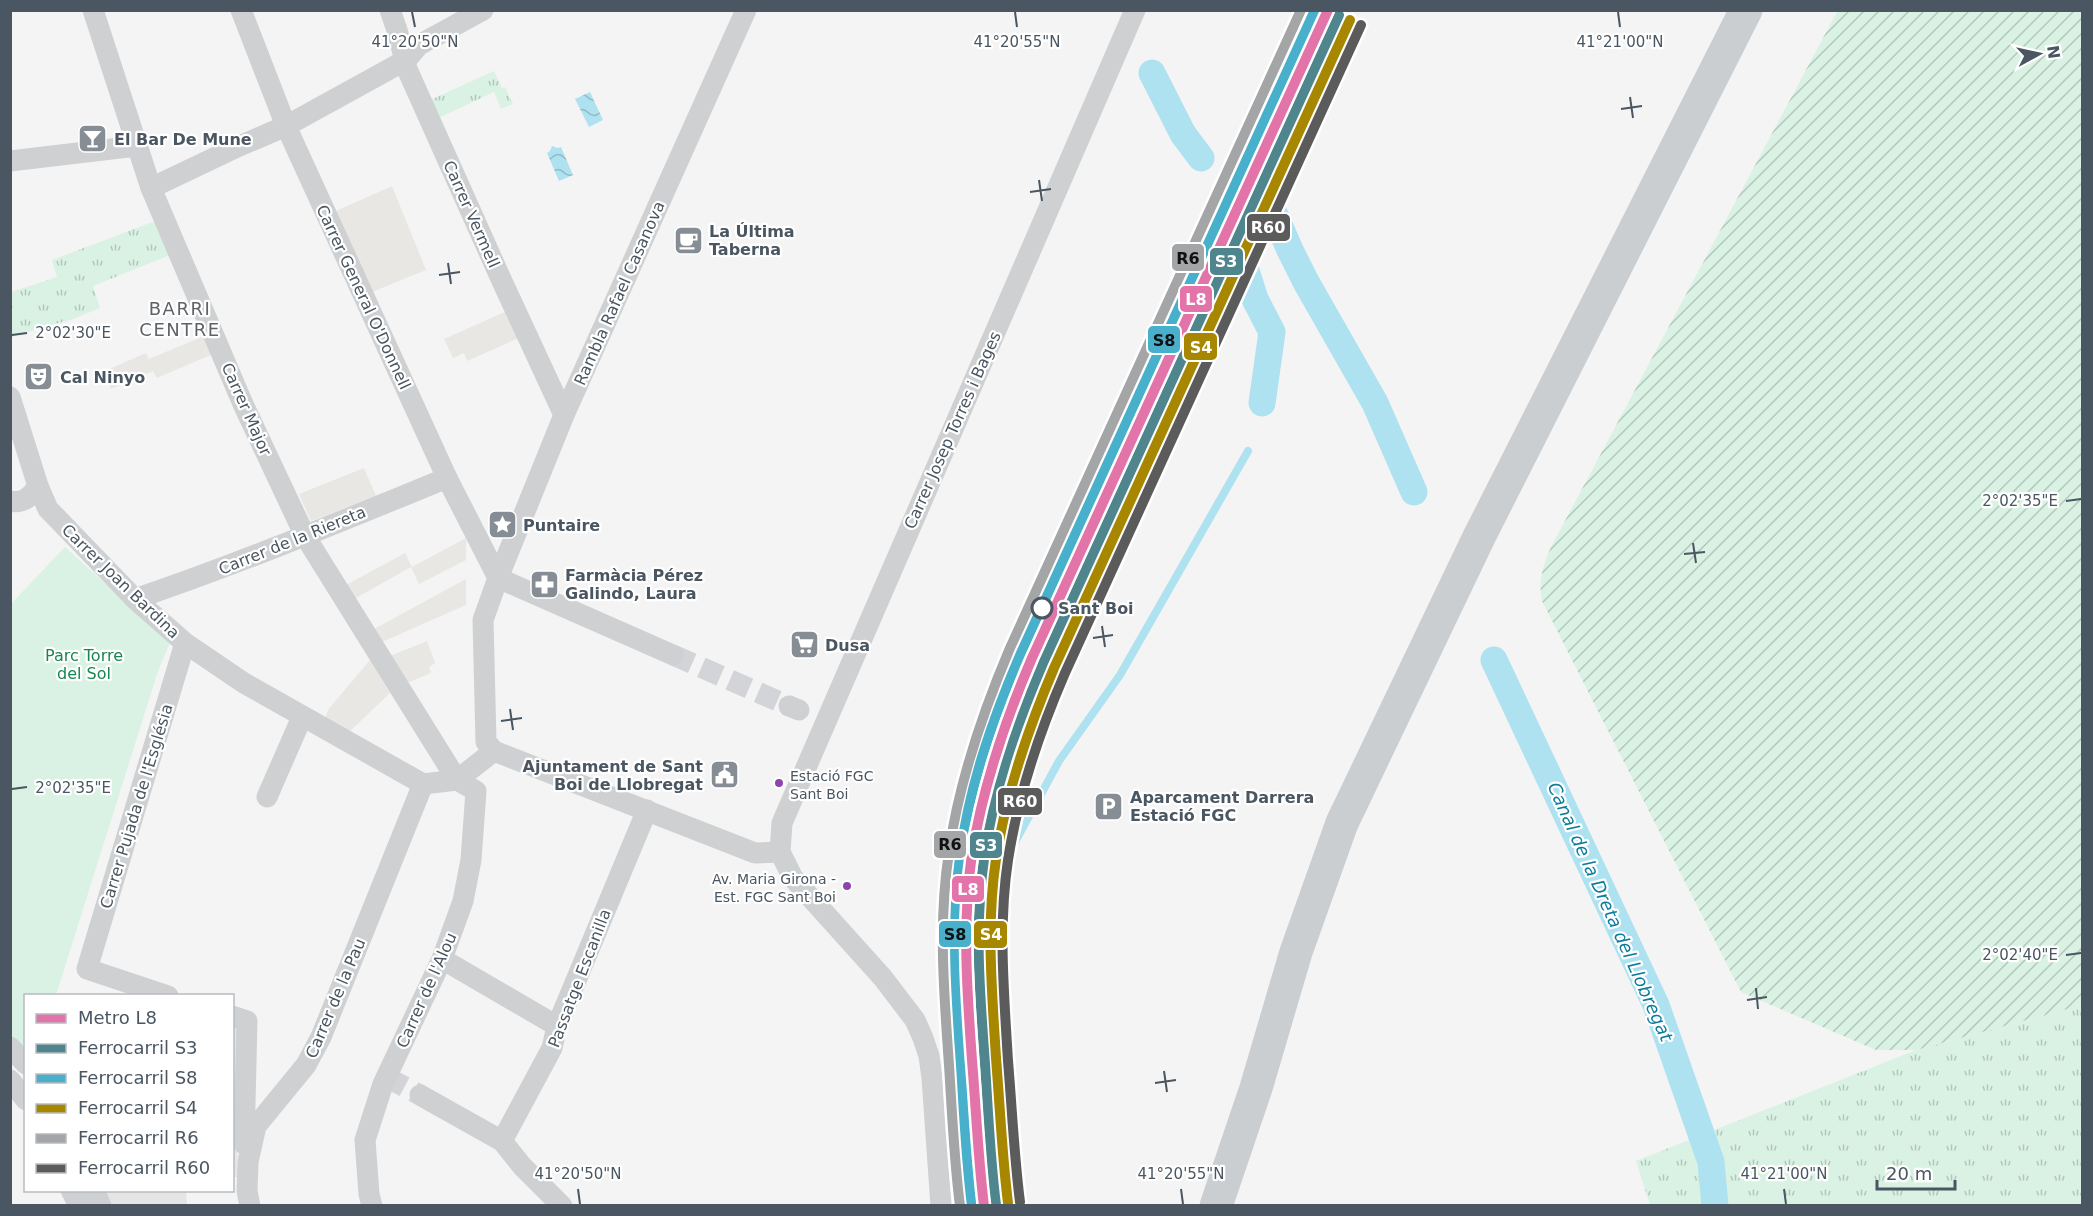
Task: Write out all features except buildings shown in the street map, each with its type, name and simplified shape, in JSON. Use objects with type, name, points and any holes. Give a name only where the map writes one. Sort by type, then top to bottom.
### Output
[{"type":"main road","points":[[1216,1206],[1256,1089],[1296,952],[1342,823],[1485,526],[1746,10]]},
{"type":"street","name":"Carrer Major","points":[[93,10],[151,188],[243,404],[306,536],[457,780]]},
{"type":"street","name":"Carrer General O'Donnell","points":[[241,10],[286,126],[447,477],[498,578]]},
{"type":"street","name":"Carrer Vermell","points":[[390,10],[407,69],[564,415]]},
{"type":"street","points":[[151,188],[286,126],[406,60],[419,45],[483,10]]},
{"type":"street","points":[[727,10],[736,32]]},
{"type":"street","name":"Rambla Rafael Casanova","points":[[495,751],[486,742],[483,620],[564,415],[746,10]]},
{"type":"street","name":"Carrer Josep Torres i Bages","points":[[780,852],[782,823],[1135,10]]},
{"type":"street","points":[[10,161],[137,146]]},
{"type":"street","name":"Carrer Joan Bardina","points":[[10,397],[38,486],[48,509],[135,598],[185,643],[244,683],[423,783]]},
{"type":"street","name":"Carrer de la Riereta","points":[[135,598],[200,577],[306,536],[447,477]]},
{"type":"street","points":[[10,501],[25,500],[38,486]]},
{"type":"street","points":[[498,578],[673,655]]},
{"type":"street","name":"Carrer Pujada de l'Església","points":[[162,994],[87,969],[185,643]]},
{"type":"street","points":[[267,797],[302,717]]},
{"type":"street","points":[[423,783],[457,780],[495,751],[756,853],[780,852],[793,878],[883,978],[904,1004],[919,1029],[932,1078],[941,1206]]},
{"type":"street","name":"Carrer de l'Alou","points":[[372,1206],[365,1140],[372,1115],[386,1077],[442,959],[464,900],[471,860],[476,791],[457,780]]},
{"type":"street","name":"Carrer de la Pau","points":[[249,1206],[248,1162],[256,1126],[306,1065],[321,1037],[423,783]]},
{"type":"street","name":"Passatge Escanilla","points":[[502,1141],[552,1048],[557,1026],[647,810]]},
{"type":"street","points":[[442,959],[557,1026]]},
{"type":"street","points":[[234,1017],[247,1021],[244,1150],[248,1162]]},
{"type":"street","points":[[10,1047],[24,1062]]},
{"type":"street","points":[[10,1080],[24,1098]]},
{"type":"street","points":[[420,1095],[502,1141],[522,1166],[562,1206]]},
{"type":"street","points":[[72,1192],[79,1206]]},
{"type":"street","points":[[94,1192],[101,1206]]},
{"type":"shaded area","points":[[392,186],[426,270],[372,292],[336,211]]},
{"type":"shaded area","points":[[507,311],[519,338],[467,361],[464,353],[453,358],[444,339]]},
{"type":"shaded area","points":[[204,336],[213,354],[157,378],[153,371],[111,389],[104,373],[107,370],[146,353],[149,359]]},
{"type":"shaded area","points":[[364,468],[376,496],[311,521],[299,494]]},
{"type":"shaded area","points":[[466,538],[466,560],[419,584],[411,567],[354,599],[346,585],[405,553],[412,567]]},
{"type":"shaded area","points":[[466,579],[466,605],[382,642],[374,629]]},
{"type":"shaded area","points":[[427,641],[435,663],[429,667],[431,673],[407,683],[390,656]]},
{"type":"shaded area","points":[[370,660],[390,693],[349,732],[325,719],[328,710]]},
{"type":"shaded area","points":[[234,1026],[241,1028],[237,1177],[234,1177]]},
{"type":"shaded area","points":[[103,1192],[186,1192],[187,1204],[110,1205]]},
{"type":"green space","points":[[1838,10],[2082,11],[2082,1005],[1916,1050],[1876,1050],[1741,992],[1542,601],[1541,594],[1542,573],[1551,547]]},
{"type":"green space","points":[[494,71],[513,104],[501,109],[494,92],[436,119],[428,101]]},
{"type":"green space","points":[[155,221],[170,255],[93,286],[100,308],[73,319],[11,337],[11,292],[57,277],[52,260]]},
{"type":"green space","name":"Parc Torre del Sol","points":[[65,547],[170,643],[158,671],[56,994],[24,994],[24,1048],[21,1048],[11,1035],[11,604]]},
{"type":"green space","points":[[2082,1005],[2082,1205],[1650,1205],[1636,1161],[1916,1050]]},
{"type":"water","points":[[590,92],[603,120],[589,127],[575,99]]},
{"type":"water","points":[[552,146],[561,147],[573,175],[559,181],[547,153]]},
{"type":"water","points":[[1263,358],[1279,360],[1273,401],[1257,399]]},
{"type":"waterway","name":"Canal de la Dreta del Llobregat","points":[[1152,73],[1183,134],[1201,158]]},
{"type":"waterway","name":"Canal de la Dreta del Llobregat","points":[[1263,188],[1306,282],[1375,403],[1414,492]]},
{"type":"waterway","name":"Canal de la Dreta del Llobregat","points":[[1238,245],[1255,299],[1272,332],[1262,403]]},
{"type":"waterway","name":"Canal de la Dreta del Llobregat","points":[[1011,1206],[986,951],[991,886],[1059,761],[1120,675],[1248,451]]},
{"type":"waterway","name":"Canal de la Dreta del Llobregat","points":[[1494,660],[1656,1005],[1711,1162],[1715,1206]]},
{"type":"tunnel","points":[[673,655],[789,706]]},
{"type":"tunnel","points":[[386,1077],[420,1095]]},
{"type":"railway","points":[[1266,147],[1315,10]]},
{"type":"metro line","name":"L8","points":[[984,1206],[968,1009],[966,931],[972,854],[989,779],[1004,730],[1032,658],[1328,10]]},
{"type":"rail line","name":"R6","points":[[960,1206],[945,1012],[943,931],[949,852],[965,774],[981,723],[1010,648],[1301,10]]},
{"type":"rail line","name":"S8","points":[[972,1206],[957,1013],[955,935],[960,857],[969,804],[983,753],[1021,653],[1315,10]]},
{"type":"rail line","name":"S3","points":[[996,1205],[981,1013],[979,910],[988,834],[1000,784],[1015,735],[1043,663],[1339,15]]},
{"type":"rail line","name":"S4","points":[[1008,1203],[996,1058],[991,909],[1000,834],[1012,785],[1035,714],[1054,668],[1350,20]]},
{"type":"rail line","name":"R60","points":[[1020,1202],[1008,1061],[1003,935],[1005,885],[1017,812],[1038,741],[1065,673],[1361,25]]},
{"type":"place","name":"El Bar De Mune","points":[[93,139]]},
{"type":"place","name":"La Última Taberna","points":[[688,240]]},
{"type":"place","name":"Cal Ninyo","points":[[39,377]]},
{"type":"place","name":"Puntaire","points":[[502,525]]},
{"type":"place","name":"Farmàcia Pérez Galindo, Laura","points":[[544,584]]},
{"type":"place","name":"Sant Boi","points":[[1042,608]]},
{"type":"place","name":"Dusa","points":[[804,645]]},
{"type":"place","name":"Ajuntament de Sant Boi de Llobregat","points":[[724,775]]},
{"type":"place","name":"Estació FGC Sant Boi","points":[[779,783]]},
{"type":"place","name":"Aparcament Darrera Estació FGC","points":[[1109,806]]},
{"type":"place","name":"Av. Maria Girona - Est. FGC Sant Boi","points":[[847,886]]},
{"type":"district","name":"BARRI CENTRE","points":[[180,319]]}]
